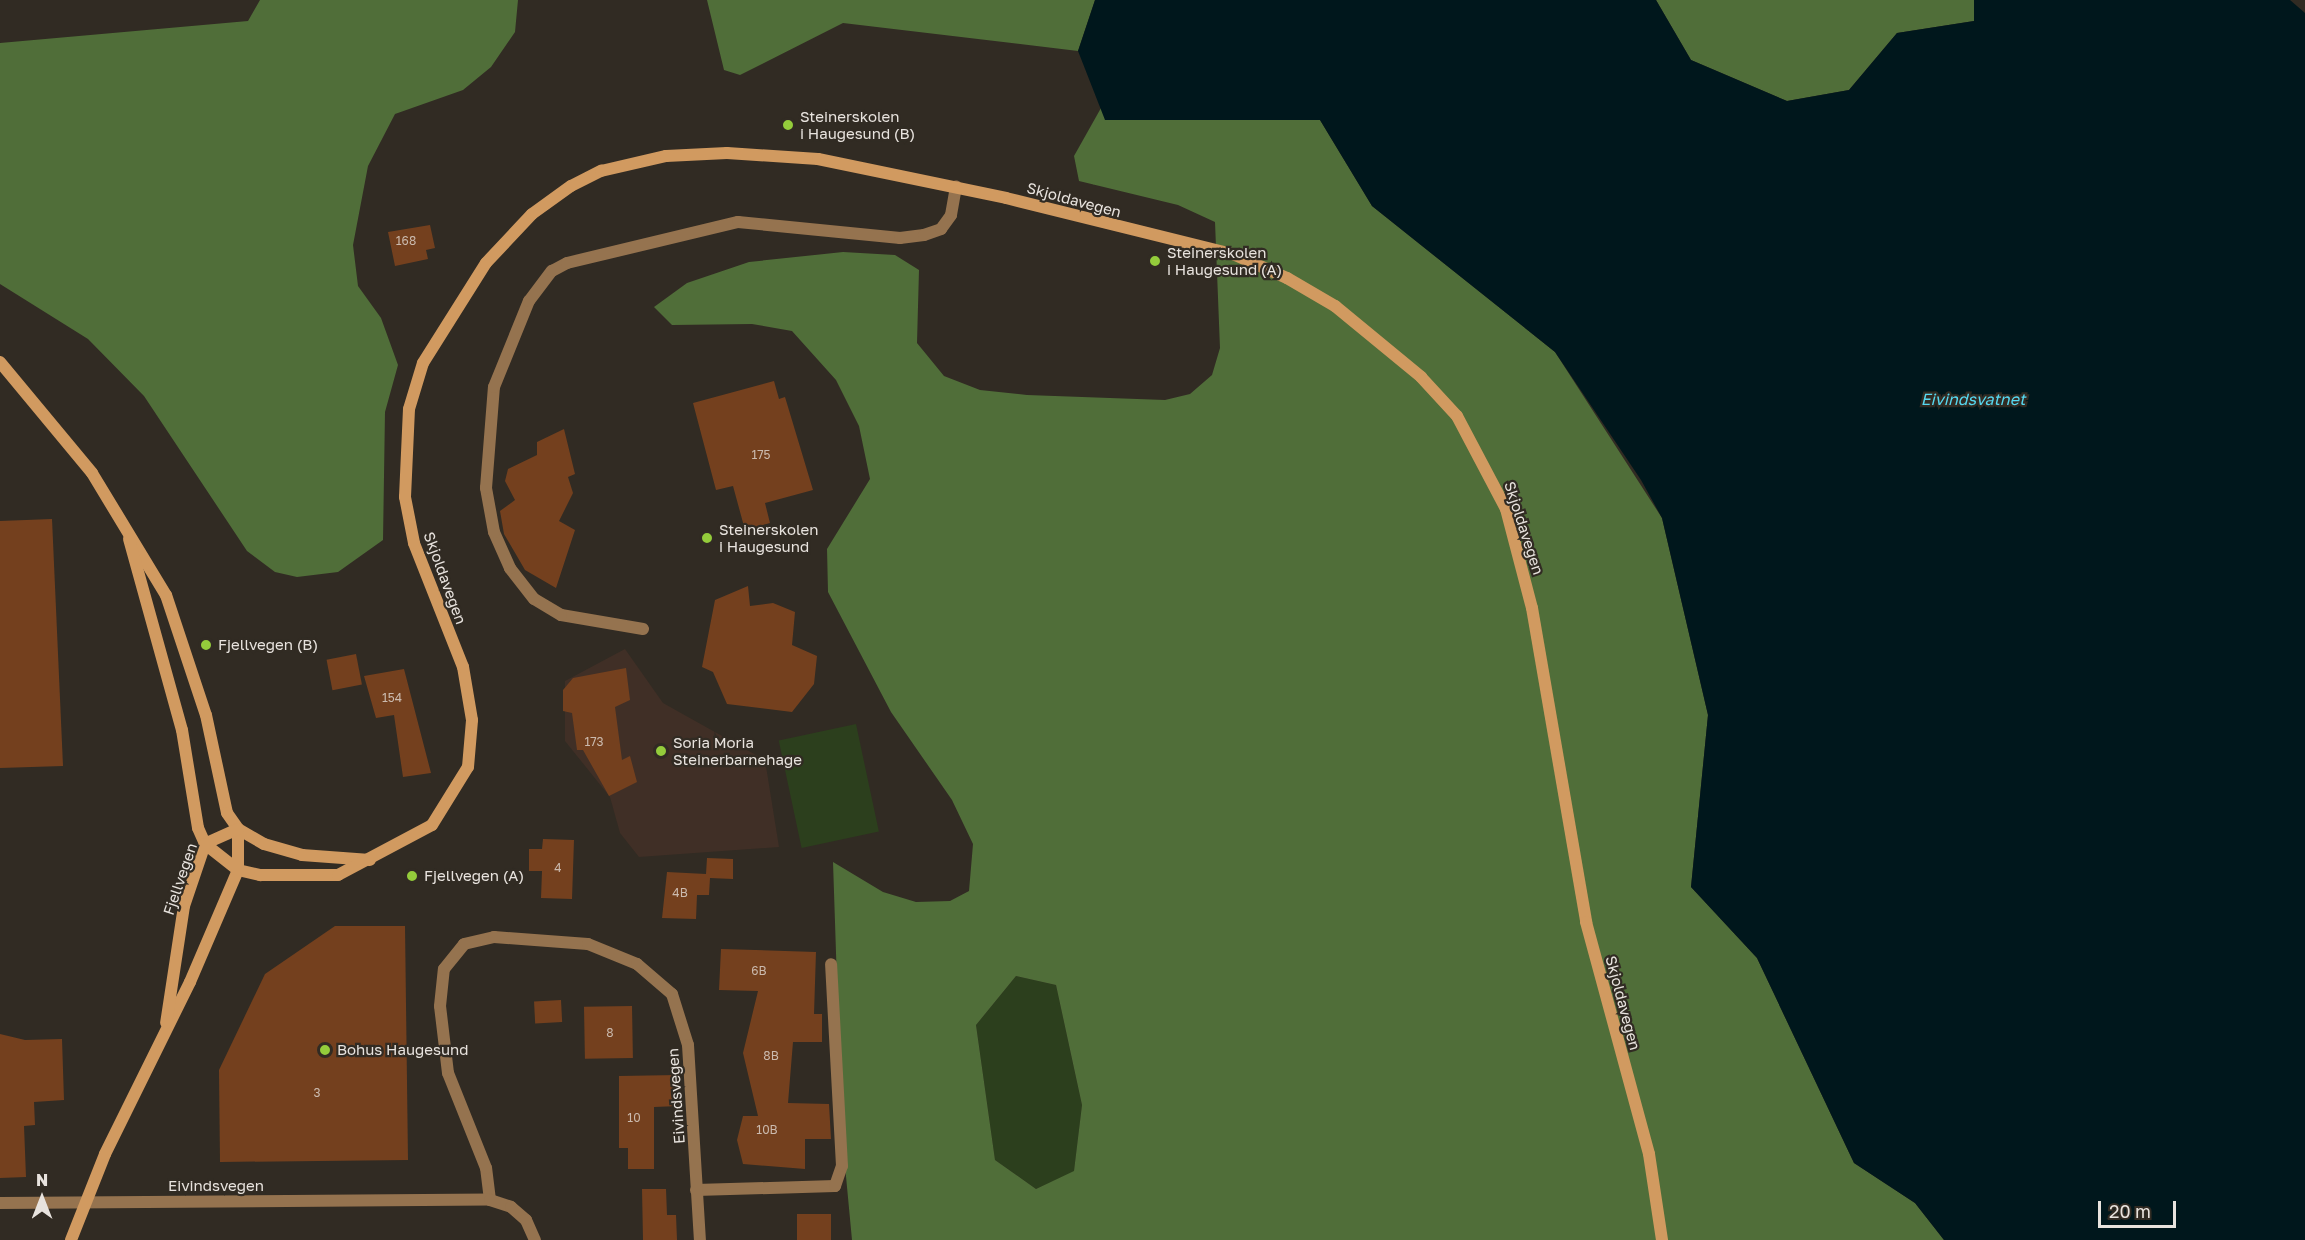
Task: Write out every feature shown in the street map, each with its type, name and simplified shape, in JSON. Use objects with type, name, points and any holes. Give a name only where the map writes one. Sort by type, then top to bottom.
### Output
[{"type":"main road","name":"Skjoldavegen","points":[[238,870],[295,878],[338,874],[373,861],[432,825],[468,767],[469,695],[414,543],[405,497],[404,452],[423,363],[486,263],[532,214],[571,186],[637,160],[774,154],[956,186],[1233,254],[1287,278],[1382,340],[1457,416],[1486,463],[1522,561],[1586,922],[1649,1154],[1662,1240]]},
{"type":"main road","points":[[0,362],[92,473],[170,606],[206,715],[227,813],[238,829],[264,844],[302,855],[373,861]]},
{"type":"main road","points":[[129,538],[182,730],[205,844],[238,870]]},
{"type":"main road","name":"Fjellvegen","points":[[71,1240],[166,1023],[190,982],[238,870],[238,829],[205,844],[184,906],[166,1023]]},
{"type":"street","points":[[643,629],[561,615],[534,599],[510,568],[494,532],[486,488],[494,387],[529,302],[552,272],[567,263],[738,222],[900,238],[924,235],[941,228],[951,215],[956,186]]},
{"type":"street","name":"Eivindsvegen","points":[[490,1200],[486,1168],[448,1072],[440,1006],[444,969],[452,955],[464,944],[494,937],[588,944],[637,964],[672,993],[688,1045],[700,1240]]},
{"type":"street","points":[[696,1190],[835,1186],[842,1166],[831,964]]},
{"type":"street","name":"Eivindsvegen","points":[[0,1203],[490,1200],[512,1207],[526,1220],[535,1240]]},
{"type":"shaded area","name":"Soria Moria Steinerbarnehage","points":[[625,649],[663,703],[765,760],[779,847],[639,857],[620,833],[610,797],[565,741],[565,681]]},
{"type":"green space","points":[[260,0],[518,0],[515,32],[491,67],[463,90],[395,114],[368,166],[353,245],[358,286],[381,318],[398,365],[385,412],[383,540],[338,572],[297,577],[275,572],[247,551],[144,396],[88,339],[0,284],[0,43],[248,21]]},
{"type":"green space","points":[[707,0],[1095,0],[1078,51],[843,23],[740,75],[724,70]]},
{"type":"green space","points":[[1656,0],[1974,0],[1974,21],[1897,33],[1849,90],[1787,101],[1691,60]]},
{"type":"green space","points":[[1101,108],[1106,120],[1320,120],[1372,206],[1555,352],[1662,518],[1708,715],[1691,887],[1757,958],[1854,1163],[1915,1203],[1944,1240],[852,1240],[842,1134],[833,862],[883,892],[916,902],[950,901],[969,891],[973,844],[952,800],[891,712],[828,592],[827,549],[870,479],[859,426],[836,380],[792,331],[752,324],[672,325],[654,307],[687,283],[749,262],[843,252],[895,255],[919,270],[917,343],[944,376],[980,390],[1027,395],[1165,400],[1190,394],[1212,375],[1220,348],[1215,222],[1178,205],[1079,181],[1074,156]],"holes":[[[1016,976],[1056,985],[1082,1105],[1074,1171],[1036,1189],[995,1160],[976,1025]]]},
{"type":"green space","points":[[856,724],[879,832],[802,848],[779,740]]},
{"type":"green space","points":[[1016,976],[1056,985],[1082,1105],[1074,1172],[1036,1189],[995,1160],[976,1025]]},
{"type":"water","name":"Eivindsvatnet","points":[[1095,0],[1656,0],[1691,60],[1787,101],[1849,90],[1897,33],[1974,21],[1974,0],[2290,0],[2305,13],[2305,1240],[1944,1240],[1915,1203],[1854,1163],[1757,958],[1691,887],[1708,715],[1662,518],[1641,480],[1555,352],[1372,206],[1320,120],[1105,120],[1078,51]]},
{"type":"building","points":[[430,225],[435,248],[426,250],[428,259],[395,266],[388,232]]},
{"type":"building","points":[[774,381],[779,399],[785,397],[813,490],[765,503],[770,523],[745,530],[733,486],[716,490],[693,403]]},
{"type":"building","points":[[564,429],[575,474],[568,477],[573,493],[559,521],[575,530],[556,588],[525,570],[504,534],[500,511],[515,500],[505,481],[508,469],[537,455],[537,442]]},
{"type":"building","points":[[52,519],[63,766],[0,768],[0,521]]},
{"type":"building","points":[[748,586],[750,606],[773,603],[795,612],[792,645],[817,656],[814,684],[792,712],[727,704],[713,672],[702,667],[715,600]]},
{"type":"building","points":[[356,654],[362,684],[332,690],[327,660]]},
{"type":"building","points":[[626,668],[630,700],[615,707],[622,760],[630,756],[637,782],[609,796],[583,750],[577,750],[572,713],[563,711],[563,690],[573,678]]},
{"type":"building","points":[[404,669],[431,773],[403,777],[394,715],[376,718],[364,676]]},
{"type":"building","points":[[543,839],[574,840],[572,899],[541,898],[542,871],[529,871],[529,849],[542,849]]},
{"type":"building","points":[[707,858],[733,859],[733,879],[710,878],[709,895],[697,895],[696,919],[662,918],[667,872],[706,874]]},
{"type":"building","points":[[335,926],[405,926],[408,1160],[220,1162],[219,1070],[265,974]]},
{"type":"building","points":[[721,949],[816,952],[814,1014],[822,1014],[822,1042],[793,1042],[788,1103],[829,1104],[831,1139],[805,1139],[805,1169],[743,1164],[737,1140],[743,1116],[758,1116],[743,1053],[758,991],[719,990]]},
{"type":"building","points":[[561,1000],[562,1022],[535,1023],[534,1001]]},
{"type":"building","points":[[632,1006],[633,1058],[585,1059],[584,1007]]},
{"type":"building","points":[[0,1034],[25,1040],[62,1039],[64,1100],[34,1102],[35,1125],[24,1126],[26,1177],[0,1178]]},
{"type":"building","points":[[678,1075],[679,1106],[654,1107],[654,1169],[628,1169],[628,1148],[619,1148],[619,1076]]},
{"type":"building","points":[[642,1189],[666,1189],[667,1215],[676,1215],[677,1240],[643,1240]]},
{"type":"building","points":[[797,1214],[831,1214],[831,1240],[797,1240]]},
{"type":"place","name":"Steinerskolen i Haugesund (B)","points":[[788,125]]},
{"type":"place","name":"Steinerskolen i Haugesund (A)","points":[[1155,261]]},
{"type":"place","name":"Steinerskolen i Haugesund","points":[[707,538]]},
{"type":"place","name":"Fjellvegen (B)","points":[[206,645]]},
{"type":"place","name":"Soria Moria Steinerbarnehage","points":[[661,751]]},
{"type":"place","name":"Fjellvegen (A)","points":[[412,876]]},
{"type":"place","name":"Bohus Haugesund","points":[[325,1050]]}]
